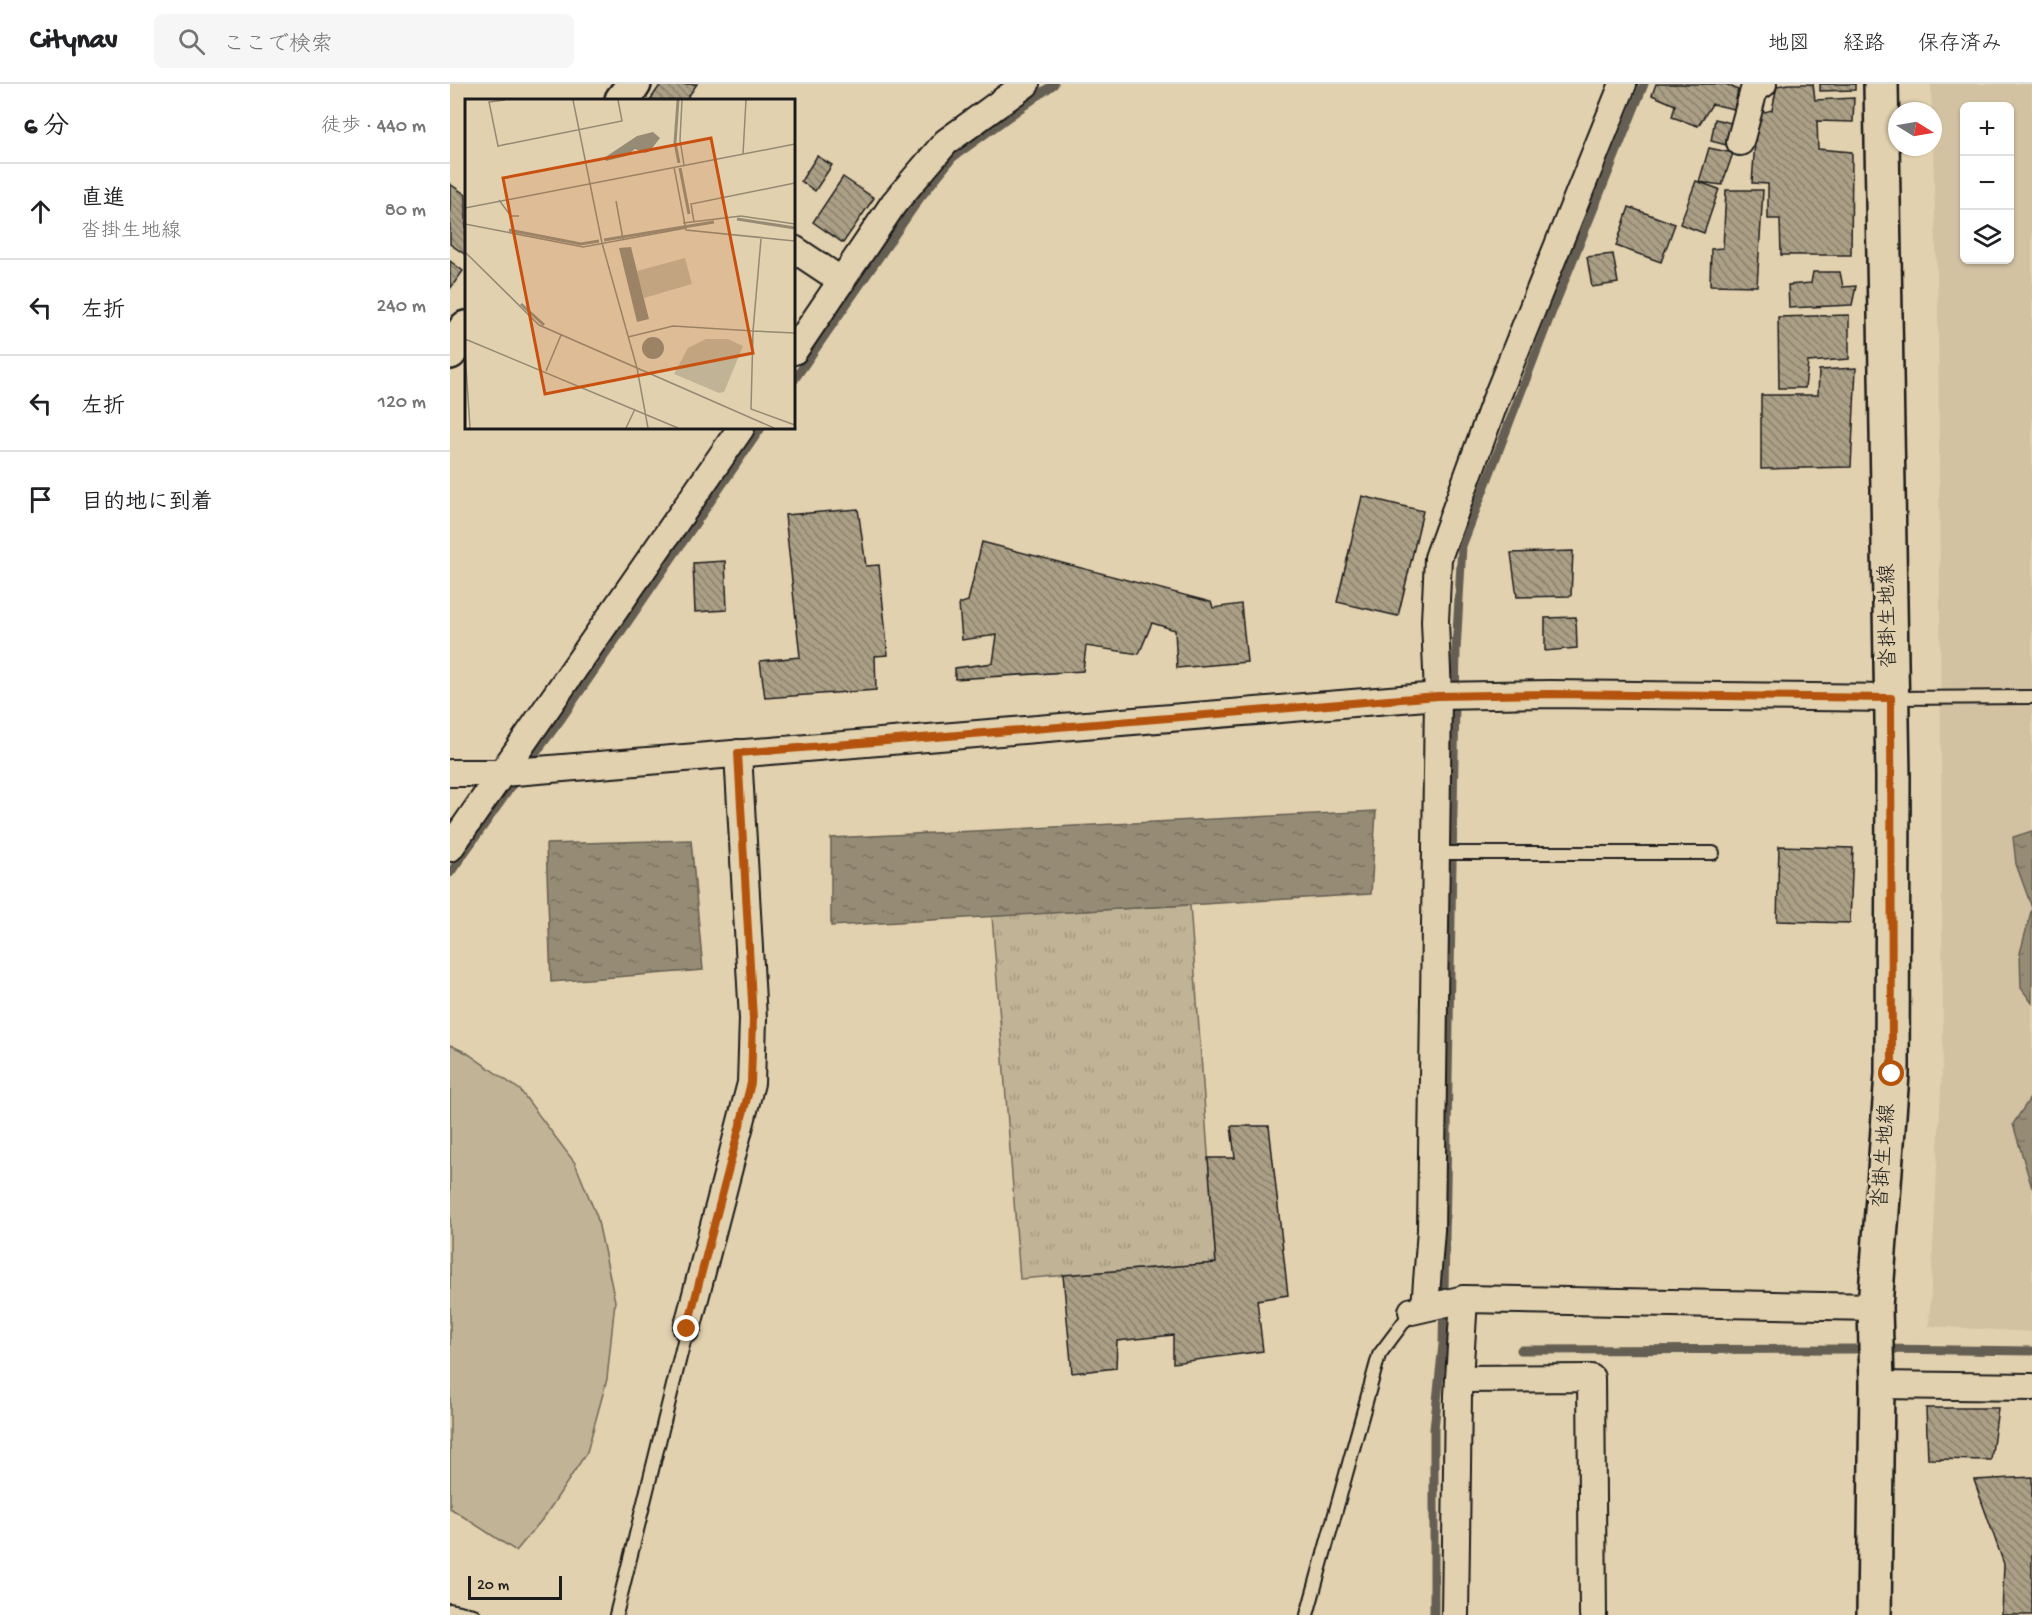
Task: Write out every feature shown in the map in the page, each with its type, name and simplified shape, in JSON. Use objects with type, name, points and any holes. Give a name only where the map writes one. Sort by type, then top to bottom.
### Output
[{"type":"main road","points":[[623,99],[634,84]]},
{"type":"main road","name":"沓掛生地線","points":[[1874,1615],[1877,1385],[1875,1307],[1892,1074],[1891,698],[1881,84]]},
{"type":"main road","points":[[450,352],[465,330]]},
{"type":"street","points":[[795,350],[894,203],[946,142],[1026,84]]},
{"type":"street","points":[[1623,84],[1494,405],[1438,558],[1435,621],[1438,696],[1431,1230],[1418,1309],[1464,1299],[1875,1307]]},
{"type":"street","points":[[1740,142],[1754,90],[1764,84]]},
{"type":"street","points":[[795,250],[842,281]]},
{"type":"street","points":[[450,848],[740,429]]},
{"type":"street","points":[[450,773],[502,773],[1438,696],[1550,694],[1891,698]]},
{"type":"street","points":[[687,1329],[751,1083],[753,1019],[738,753]]},
{"type":"street","points":[[1455,1615],[1459,1379],[1464,1299]]},
{"type":"street","points":[[1459,1379],[1591,1378],[1593,1615]]},
{"type":"street","points":[[1877,1385],[2032,1387]]},
{"type":"lane","points":[[1891,698],[2032,697]]},
{"type":"lane","points":[[1436,853],[1713,853]]},
{"type":"lane","points":[[1307,1615],[1379,1354],[1418,1309]]},
{"type":"lane","points":[[616,1615],[687,1329]]},
{"type":"lane","points":[[450,1610],[474,1615]]},
{"type":"shaded area","points":[[1931,84],[2032,84],[2032,1332],[1929,1326],[1943,1051],[1938,311],[1933,156],[1942,156],[1942,102],[1932,102]]},
{"type":"green space","points":[[1190,905],[1216,1263],[1020,1279],[992,916]]},
{"type":"green space","points":[[450,1045],[467,1053],[520,1090],[575,1163],[597,1217],[615,1301],[607,1379],[587,1452],[545,1516],[516,1551],[450,1508]]},
{"type":"water","points":[[1376,811],[1371,894],[831,926],[831,838]]},
{"type":"water","points":[[2032,831],[2032,908],[2016,864],[2013,837]]},
{"type":"water","points":[[691,840],[703,970],[551,982],[546,844]]},
{"type":"water","points":[[2032,908],[2032,1003],[2021,988],[2020,953]]},
{"type":"water","points":[[2032,1095],[2032,1188],[2013,1124]]},
{"type":"building","points":[[661,84],[697,84],[687,99],[651,99]]},
{"type":"building","points":[[1656,84],[1726,84],[1738,90],[1734,109],[1712,104],[1698,126],[1672,117],[1675,105],[1652,95]]},
{"type":"building","points":[[1813,84],[1815,100],[1854,98],[1853,122],[1817,121],[1818,149],[1852,152],[1851,255],[1781,255],[1780,219],[1768,219],[1768,184],[1752,183],[1757,114],[1772,110],[1777,86]]},
{"type":"building","points":[[1820,84],[1855,84],[1855,90],[1820,91]]},
{"type":"building","points":[[1715,119],[1735,124],[1730,146],[1711,141]]},
{"type":"building","points":[[1709,148],[1733,153],[1722,185],[1699,182]]},
{"type":"building","points":[[817,156],[832,165],[815,191],[801,181]]},
{"type":"building","points":[[843,177],[874,198],[843,243],[813,222]]},
{"type":"building","points":[[1696,181],[1719,189],[1704,233],[1680,224]]},
{"type":"building","points":[[450,184],[465,194],[465,254],[450,244]]},
{"type":"building","points":[[1726,190],[1763,190],[1757,286],[1710,285],[1711,249],[1723,248]]},
{"type":"building","points":[[1629,207],[1675,224],[1661,262],[1616,246]]},
{"type":"building","points":[[1613,254],[1618,283],[1592,287],[1587,257]]},
{"type":"building","points":[[450,261],[463,271],[450,289]]},
{"type":"building","points":[[1813,272],[1840,272],[1843,287],[1856,286],[1852,305],[1789,308],[1788,285],[1811,283]]},
{"type":"building","points":[[1849,315],[1849,359],[1808,362],[1805,388],[1779,388],[1778,317]]},
{"type":"building","points":[[1856,368],[1851,467],[1761,469],[1761,395],[1818,395],[1819,370]]},
{"type":"building","points":[[1362,496],[1423,511],[1398,616],[1337,602]]},
{"type":"building","points":[[858,509],[866,566],[879,565],[888,655],[875,656],[876,690],[765,698],[760,661],[800,657],[785,515]]},
{"type":"building","points":[[982,542],[1211,602],[1213,608],[1241,604],[1247,662],[1177,668],[1175,630],[1152,623],[1139,654],[1086,646],[1083,671],[955,679],[955,668],[993,663],[997,635],[962,640],[959,604],[968,601]]},
{"type":"building","points":[[1573,551],[1571,596],[1517,597],[1511,553]]},
{"type":"building","points":[[725,561],[727,610],[695,612],[693,563]]},
{"type":"building","points":[[1576,617],[1577,648],[1545,651],[1545,618]]},
{"type":"building","points":[[1779,846],[1853,848],[1850,923],[1777,921]]},
{"type":"building","points":[[1231,1126],[1269,1126],[1288,1295],[1257,1300],[1263,1351],[1173,1363],[1173,1335],[1117,1341],[1116,1368],[1072,1373],[1063,1275],[1216,1263],[1208,1158],[1235,1158]]},
{"type":"building","points":[[1926,1408],[1998,1408],[1991,1460],[1928,1459]]},
{"type":"building","points":[[2032,1477],[2032,1615],[2002,1615],[2004,1564],[1974,1480]]},
{"type":"waterway","points":[[795,379],[920,198],[953,157],[1054,84]]},
{"type":"waterway","points":[[1434,1615],[1434,1429],[1443,1344],[1456,651],[1462,546],[1551,314],[1644,84]]},
{"type":"waterway","points":[[526,766],[561,719],[760,429]]},
{"type":"waterway","points":[[450,873],[518,777]]},
{"type":"waterway","points":[[1521,1350],[1869,1349]]},
{"type":"waterway","points":[[1883,1349],[2032,1351]]},
{"type":"route","points":[[687,1329],[751,1083],[753,1019],[738,753],[1438,696],[1550,694],[1891,698],[1892,1074]]}]
